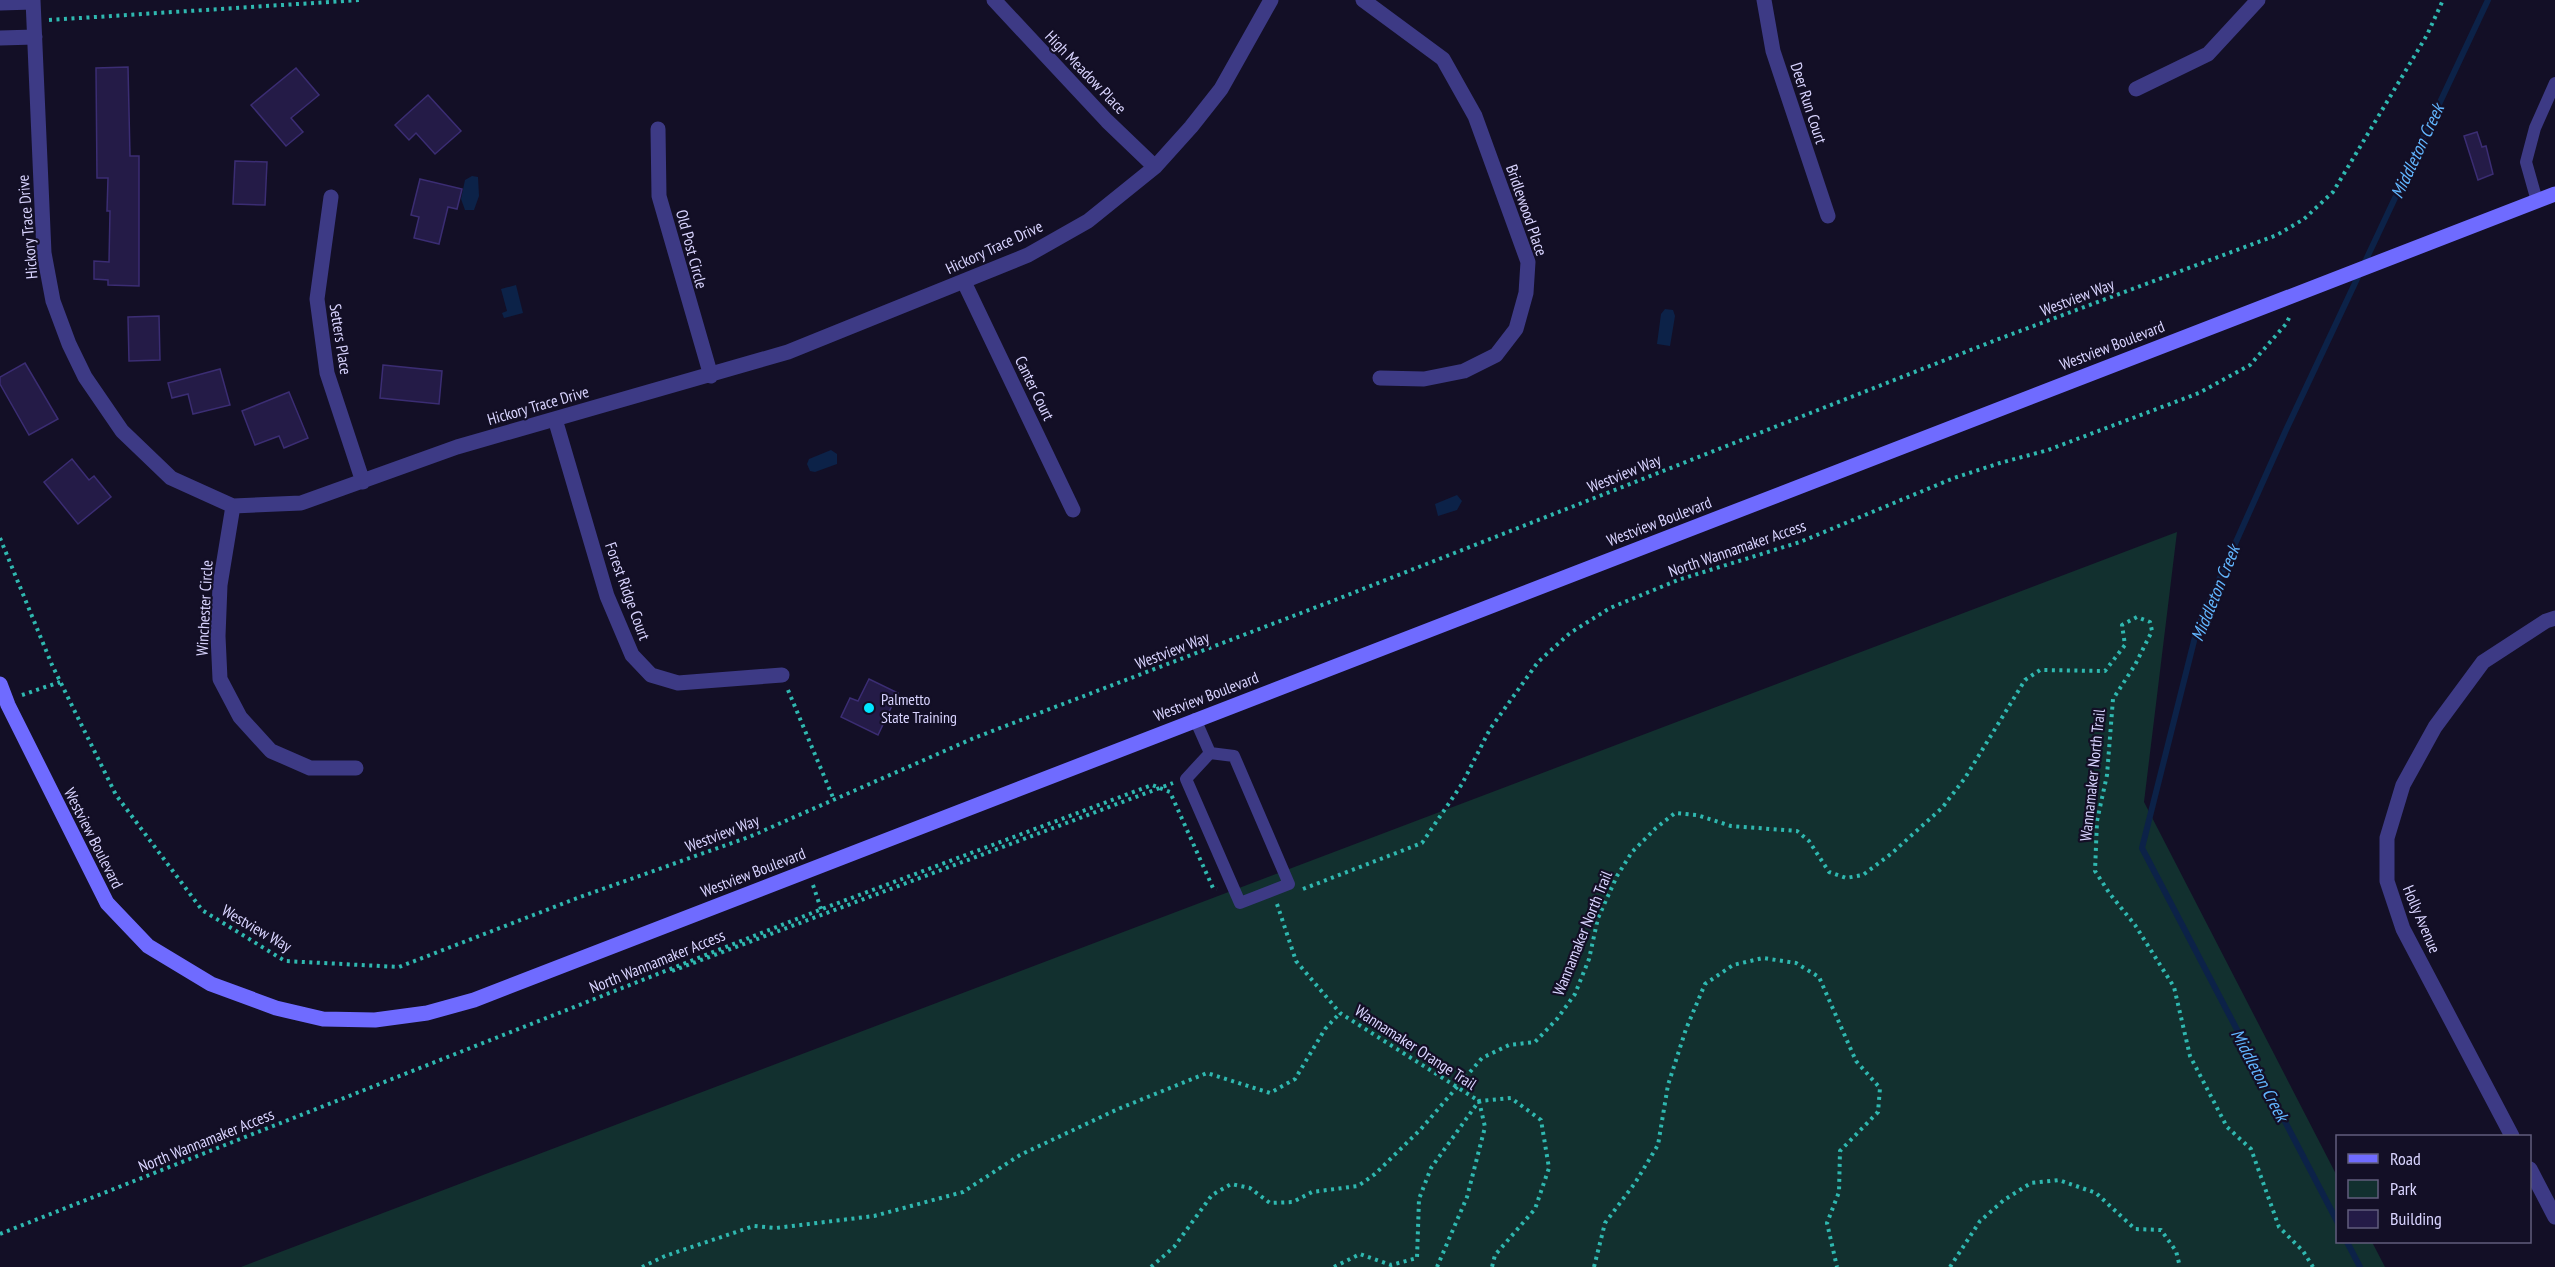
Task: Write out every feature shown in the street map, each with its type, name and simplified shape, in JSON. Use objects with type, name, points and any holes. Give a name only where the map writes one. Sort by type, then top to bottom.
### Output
[{"type":"street","name":"High Meadow Place","points":[[994,0],[1099,112],[1155,167]]},
{"type":"street","name":"Hickory Trace Drive","points":[[0,3],[33,1],[44,253],[53,301],[69,344],[86,377],[122,431],[171,478],[233,506],[301,503],[457,447],[711,376],[788,352],[1028,255],[1088,221],[1155,167],[1221,89],[1271,0]]},
{"type":"street","name":"Bridlewood Place","points":[[1363,0],[1443,59],[1475,116],[1528,262],[1526,293],[1516,329],[1496,355],[1464,372],[1424,379],[1380,378]]},
{"type":"street","name":"Deer Run Court","points":[[1764,0],[1773,51],[1828,216]]},
{"type":"street","points":[[2136,89],[2208,54],[2258,0]]},
{"type":"street","points":[[0,38],[35,37]]},
{"type":"street","name":"Old Post Circle","points":[[658,129],[659,196],[711,376]]},
{"type":"street","name":"Westview Boulevard","points":[[0,684],[4,707],[107,903],[148,946],[211,984],[276,1008],[324,1019],[375,1020],[427,1013],[474,1000],[2405,250],[2555,194]]},
{"type":"street","name":"Setters Place","points":[[330,197],[317,299],[327,374],[363,482]]},
{"type":"street","name":"Canter Court","points":[[964,282],[1073,510]]},
{"type":"street","name":"Forest Ridge Court","points":[[555,419],[607,596],[632,655],[651,675],[678,683],[782,675]]},
{"type":"street","name":"Winchester Circle","points":[[233,506],[220,585],[218,636],[220,679],[240,717],[271,751],[310,768],[356,768]]},
{"type":"street","name":"Holly Avenue","points":[[2511,1135],[2403,929],[2387,881],[2387,838],[2403,785],[2435,727],[2483,662],[2546,621],[2555,618]]},
{"type":"street","points":[[2531,1173],[2555,1217]]},
{"type":"lane","points":[[2537,201],[2526,162],[2539,118],[2555,83]]},
{"type":"lane","points":[[2539,118],[2555,112]]},
{"type":"lane","points":[[1196,719],[1210,753]]},
{"type":"lane","points":[[1210,753],[1234,756],[1289,884],[1240,903],[1186,778],[1210,753]]},
{"type":"path","points":[[34,21],[360,0]]},
{"type":"path","name":"Westview Way","points":[[0,538],[60,682],[116,795],[202,910],[285,961],[399,967],[580,897],[750,837],[974,738],[1335,600],[2007,336],[2277,235],[2304,219],[2333,192],[2427,35],[2443,0]]},
{"type":"path","name":"North Wannamaker Access","points":[[1296,891],[1422,843],[1462,784],[1490,729],[1538,662],[1570,633],[1610,608],[1678,580],[1800,542],[1954,478],[2048,450],[2199,393],[2250,365],[2286,324],[2303,291]]},
{"type":"path","name":"Wannamaker North Trail","points":[[1151,1267],[1174,1247],[1212,1195],[1231,1184],[1250,1188],[1270,1203],[1293,1202],[1312,1192],[1358,1186],[1375,1174],[1421,1129],[1482,1058],[1509,1045],[1535,1042],[1557,1019],[1575,994],[1589,958],[1598,918],[1617,876],[1632,852],[1675,813],[1697,815],[1731,826],[1797,831],[1809,841],[1829,872],[1846,878],[1863,875],[1892,853],[1942,808],[1965,778],[2025,680],[2040,670],[2105,671],[2125,645],[2122,625],[2137,617],[2150,622],[2152,631],[2135,665],[2113,699],[2107,775],[2097,821],[2095,871],[2135,925],[2174,987],[2190,1056],[2227,1127],[2251,1149],[2279,1227],[2303,1251],[2313,1267]]},
{"type":"path","points":[[782,675],[834,800]]},
{"type":"path","points":[[22,695],[60,682]]},
{"type":"path","points":[[0,1234],[822,912],[1186,778]]},
{"type":"path","points":[[1160,789],[1170,792],[1214,888],[1235,892]]},
{"type":"path","points":[[808,870],[822,912]]},
{"type":"path","name":"Wannamaker Orange Trail","points":[[1258,896],[1275,899],[1284,917],[1296,961],[1340,1013],[1455,1088],[1479,1101],[1485,1127],[1467,1197],[1437,1267]]},
{"type":"path","points":[[1594,1267],[1605,1223],[1635,1183],[1658,1144],[1668,1085],[1686,1029],[1705,984],[1733,965],[1763,958],[1796,963],[1819,977],[1856,1061],[1880,1088],[1878,1112],[1840,1151],[1839,1192],[1827,1223],[1837,1267]]},
{"type":"path","points":[[642,1267],[665,1256],[754,1226],[776,1228],[874,1216],[963,1192],[1020,1155],[1118,1109],[1207,1073],[1270,1094],[1294,1079],[1325,1029],[1340,1013]]},
{"type":"path","points":[[1334,1267],[1360,1254],[1391,1265],[1418,1258],[1419,1199],[1431,1168],[1479,1101],[1512,1098],[1541,1120],[1550,1168],[1535,1209],[1495,1255],[1492,1267]]},
{"type":"path","points":[[1950,1267],[1980,1221],[2004,1200],[2031,1183],[2059,1180],[2096,1193],[2135,1229],[2161,1230],[2176,1251],[2180,1267]]},
{"type":"green space","points":[[2177,532],[2144,802],[2336,1174],[2336,1243],[2373,1243],[2385,1267],[241,1267]]},
{"type":"water","points":[[472,176],[478,177],[479,196],[474,210],[465,210],[461,199],[465,180]]},
{"type":"water","points":[[516,285],[523,313],[504,318],[502,313],[507,311],[501,289]]},
{"type":"water","points":[[1665,309],[1673,310],[1675,316],[1670,346],[1657,344],[1661,314]]},
{"type":"water","points":[[831,450],[837,454],[837,464],[815,472],[810,471],[807,464],[809,459]]},
{"type":"water","points":[[1457,495],[1462,501],[1457,510],[1438,516],[1435,504]]},
{"type":"building","points":[[128,67],[130,156],[139,156],[139,286],[108,285],[108,280],[94,279],[94,261],[109,262],[110,211],[107,211],[108,178],[97,178],[96,68]]},
{"type":"building","points":[[296,68],[319,95],[291,118],[303,132],[286,146],[251,105]]},
{"type":"building","points":[[428,95],[461,131],[435,154],[416,133],[409,140],[395,125]]},
{"type":"building","points":[[2477,132],[2482,147],[2486,146],[2493,174],[2478,180],[2464,136]]},
{"type":"building","points":[[235,161],[267,162],[265,205],[233,204]]},
{"type":"building","points":[[420,179],[462,189],[457,209],[448,207],[439,244],[414,238],[419,217],[411,215]]},
{"type":"building","points":[[159,316],[160,360],[129,361],[128,317]]},
{"type":"building","points":[[25,363],[58,419],[29,435],[0,384],[0,377]]},
{"type":"building","points":[[383,365],[442,371],[439,404],[380,398]]},
{"type":"building","points":[[220,369],[230,405],[193,414],[188,394],[172,398],[168,383]]},
{"type":"building","points":[[289,392],[308,438],[284,448],[279,436],[255,445],[242,411]]},
{"type":"building","points":[[72,459],[89,480],[94,476],[111,497],[78,524],[44,482]]},
{"type":"building","points":[[869,679],[898,693],[878,735],[841,717],[850,698],[858,701]]},
{"type":"waterway","name":"Middleton Creek","points":[[2336,1219],[2142,848],[2197,629],[2286,430],[2488,0]]},
{"type":"waterway","name":"Middleton Creek","points":[[2348,1243],[2360,1267]]},
{"type":"place","name":"Palmetto State Training","points":[[869,708]]}]
